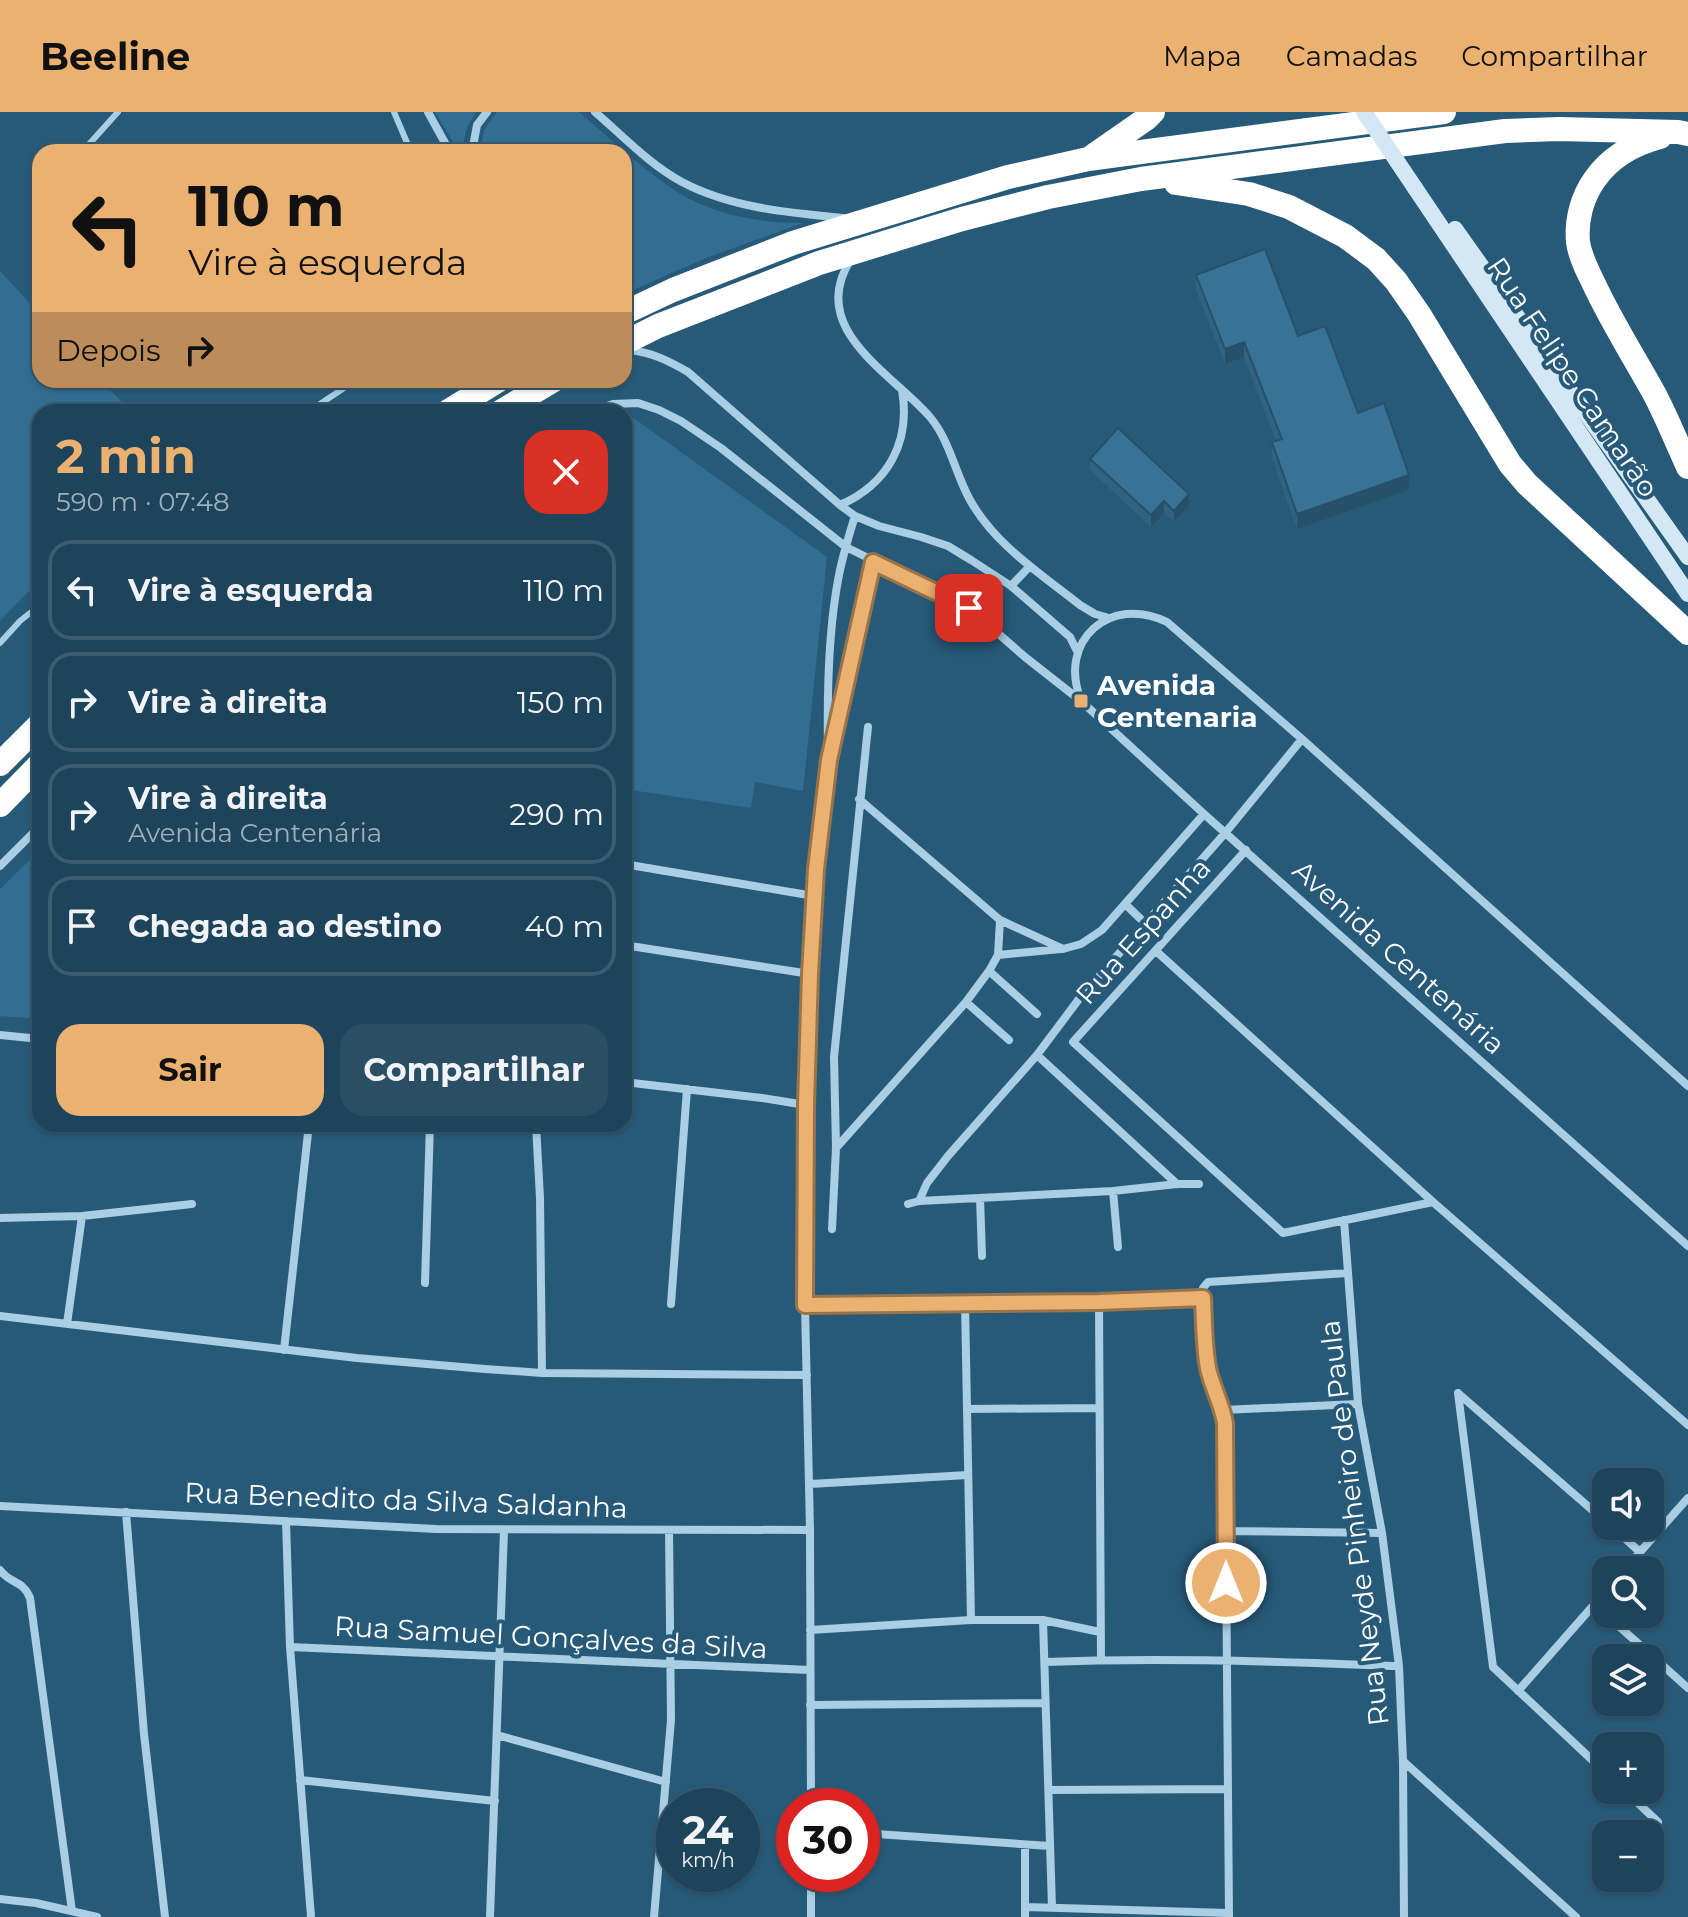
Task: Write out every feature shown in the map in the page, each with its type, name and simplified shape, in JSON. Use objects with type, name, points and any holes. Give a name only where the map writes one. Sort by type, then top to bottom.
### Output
[{"type":"highway","points":[[1088,159],[1153,112]]},
{"type":"highway","points":[[632,309],[793,243],[1008,177],[1088,159],[1444,112]]},
{"type":"highway","points":[[632,341],[658,326],[720,301],[856,251],[1048,197],[1141,179],[1505,131],[1559,129],[1683,133]]},
{"type":"highway","points":[[1683,133],[1643,141],[1614,158],[1598,174],[1587,191],[1579,219],[1578,244],[1606,310],[1656,398],[1688,467]]},
{"type":"highway","points":[[1141,179],[1249,194],[1289,207],[1345,236],[1376,259],[1419,314],[1510,464],[1527,484],[1688,633]]},
{"type":"highway","points":[[460,404],[486,388]]},
{"type":"highway","points":[[514,404],[540,388]]},
{"type":"highway","points":[[0,764],[32,732]]},
{"type":"highway","points":[[0,805],[32,772]]},
{"type":"main road","points":[[1364,112],[1419,186]]},
{"type":"main road","points":[[1376,112],[1419,186]]},
{"type":"main road","name":"Rua Felipe Camarão","points":[[1419,186],[1688,557]]},
{"type":"main road","name":"Rua Felipe Camarão","points":[[1419,186],[1688,594]]},
{"type":"street","points":[[428,112],[446,144]]},
{"type":"street","points":[[473,144],[477,125],[487,112]]},
{"type":"street","points":[[595,112],[658,166],[682,182],[707,192],[732,201],[798,214],[865,220]]},
{"type":"street","points":[[856,251],[841,273],[838,293],[839,314],[858,347],[931,418],[953,457],[968,497],[998,539],[1080,605],[1110,618]]},
{"type":"street","points":[[632,348],[666,359],[688,372],[855,516],[948,546],[1011,586],[1070,637],[1078,653]]},
{"type":"street","points":[[840,505],[867,490],[890,462],[900,442],[904,418],[902,390]]},
{"type":"street","name":"Avenida Centenária","points":[[613,404],[638,403],[670,415],[721,448],[846,547],[969,608],[1081,701],[1688,1246]]},
{"type":"street","points":[[829,760],[827,694],[836,592],[855,516]]},
{"type":"street","points":[[811,1788],[810,1484],[805,1305],[810,974],[814,896],[829,760],[873,562]]},
{"type":"street","points":[[1011,586],[1030,566]]},
{"type":"street","points":[[1081,701],[1075,677],[1078,653],[1090,632],[1110,618],[1133,612],[1145,613],[1167,622],[1302,739],[1688,1086]]},
{"type":"street","points":[[832,1229],[836,1148],[834,1057],[868,727]]},
{"type":"street","points":[[919,1201],[927,1183],[948,1156],[1037,1055],[1079,999],[1226,832],[1302,739]]},
{"type":"street","points":[[859,799],[1000,920],[1063,949]]},
{"type":"street","points":[[998,955],[1063,949],[1081,944],[1102,930],[1204,814]]},
{"type":"street","points":[[0,866],[32,834]]},
{"type":"street","name":"Rua Espanha","points":[[1246,850],[1073,1042],[1283,1233],[1344,1220]]},
{"type":"street","points":[[632,865],[814,896]]},
{"type":"street","points":[[1125,904],[1146,924]]},
{"type":"street","points":[[836,1148],[966,1002],[989,971],[998,955],[1000,920]]},
{"type":"street","points":[[632,946],[810,974]]},
{"type":"street","points":[[1156,951],[1433,1202],[1688,1425]]},
{"type":"street","points":[[989,971],[1037,1014]]},
{"type":"street","points":[[966,1002],[1009,1040]]},
{"type":"street","points":[[0,1035],[32,1038]]},
{"type":"street","points":[[1037,1055],[1177,1184]]},
{"type":"street","points":[[632,1083],[806,1105]]},
{"type":"street","points":[[671,1304],[687,1089]]},
{"type":"street","points":[[284,1350],[308,1132]]},
{"type":"street","points":[[425,1283],[430,1132]]},
{"type":"street","points":[[536,1132],[542,1373]]},
{"type":"street","points":[[908,1204],[1199,1184]]},
{"type":"street","points":[[1113,1191],[1118,1247]]},
{"type":"street","points":[[980,1198],[982,1256]]},
{"type":"street","points":[[1344,1220],[1433,1202]]},
{"type":"street","points":[[0,1218],[82,1216],[192,1204]]},
{"type":"street","points":[[67,1324],[82,1216]]},
{"type":"street","name":"Rua Neyde Pinheiro de Paula","points":[[1344,1220],[1358,1404],[1382,1533],[1399,1666],[1404,1917]]},
{"type":"street","points":[[1026,1907],[1228,1915],[1225,1423],[1207,1364],[1203,1288],[1208,1282],[1348,1273]]},
{"type":"street","points":[[805,1305],[1203,1298]]},
{"type":"street","points":[[1099,1302],[1101,1660]]},
{"type":"street","points":[[965,1303],[971,1620]]},
{"type":"street","points":[[0,1316],[357,1358],[542,1373],[807,1375]]},
{"type":"street","points":[[1592,1510],[1458,1393],[1493,1667],[1592,1760]]},
{"type":"street","points":[[1223,1410],[1358,1404]]},
{"type":"street","points":[[967,1409],[1099,1408]]},
{"type":"street","points":[[810,1484],[968,1475]]},
{"type":"street","points":[[1636,1556],[1687,1500]]},
{"type":"street","name":"Rua Benedito da Silva Saldanha","points":[[0,1506],[436,1529],[810,1530]]},
{"type":"street","points":[[126,1512],[144,1734],[165,1917]]},
{"type":"street","points":[[286,1521],[290,1647],[311,1917]]},
{"type":"street","points":[[490,1917],[504,1530]]},
{"type":"street","points":[[654,1917],[671,1720],[669,1530]]},
{"type":"street","points":[[1227,1531],[1382,1533]]},
{"type":"street","points":[[1627,1540],[1640,1552]]},
{"type":"street","points":[[0,1570],[10,1580],[23,1586],[30,1598],[72,1911]]},
{"type":"street","points":[[1518,1691],[1592,1606]]},
{"type":"street","points":[[810,1630],[971,1620],[1043,1620],[1100,1632]]},
{"type":"street","points":[[1043,1620],[1052,1907]]},
{"type":"street","points":[[1621,1628],[1688,1688]]},
{"type":"street","name":"Rua Samuel Gonçalves da Silva","points":[[290,1647],[810,1670]]},
{"type":"street","points":[[1045,1662],[1226,1661],[1399,1666]]},
{"type":"street","points":[[810,1705],[1045,1703]]},
{"type":"street","points":[[497,1735],[666,1782]]},
{"type":"street","points":[[1403,1761],[1576,1917]]},
{"type":"street","points":[[300,1780],[495,1801]]},
{"type":"street","points":[[1049,1790],[1227,1789]]},
{"type":"street","points":[[1639,1804],[1656,1820]]},
{"type":"street","points":[[880,1834],[1050,1846]]},
{"type":"street","points":[[1025,1846],[1025,1917]]},
{"type":"street","points":[[811,1892],[811,1917]]},
{"type":"street","points":[[0,1899],[36,1903],[97,1917]]},
{"type":"lane","points":[[89,144],[118,112]]},
{"type":"lane","points":[[394,112],[408,144]]},
{"type":"lane","points":[[320,404],[344,388]]},
{"type":"lane","points":[[0,643],[32,611]]},
{"type":"shaded area","points":[[435,112],[476,112],[467,127],[463,144],[454,144]]},
{"type":"shaded area","points":[[497,112],[579,112],[616,144],[481,144],[485,128]]},
{"type":"shaded area","points":[[632,158],[679,193],[713,209],[766,221],[803,223],[706,258],[632,290]]},
{"type":"shaded area","points":[[0,271],[32,305],[32,388],[108,388],[124,404],[32,404],[32,588],[0,621]]},
{"type":"shaded area","points":[[632,419],[827,557],[803,791],[755,782],[751,808],[632,790]]},
{"type":"shaded area","points":[[32,858],[32,1018],[0,1016],[0,889]]},
{"type":"building","points":[[1265,249],[1298,336],[1325,326],[1358,413],[1384,403],[1409,475],[1297,514],[1272,442],[1282,439],[1244,342],[1225,349],[1196,275]]},
{"type":"building","points":[[1118,428],[1189,494],[1174,511],[1164,501],[1151,515],[1090,459]]},
{"type":"place","name":"Avenida Centenaria","points":[[1081,701]]},
{"type":"route","points":[[969,608],[873,562],[829,760],[816,869],[806,1105],[805,1305],[1203,1298],[1207,1364],[1225,1423],[1226,1583]]}]
